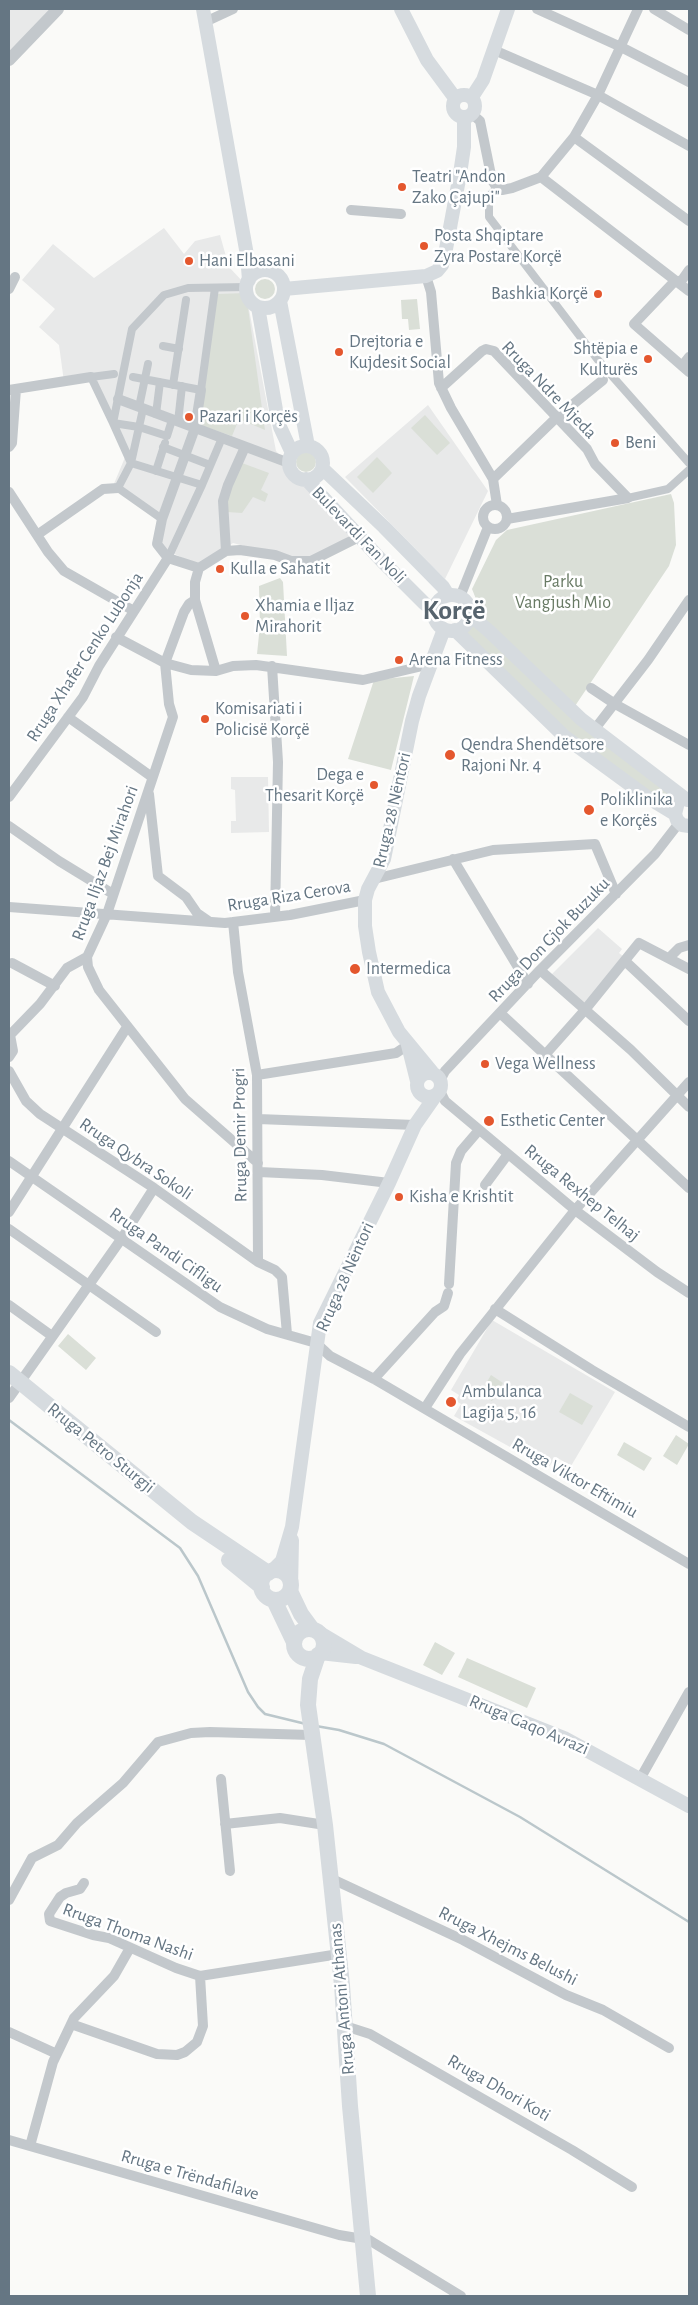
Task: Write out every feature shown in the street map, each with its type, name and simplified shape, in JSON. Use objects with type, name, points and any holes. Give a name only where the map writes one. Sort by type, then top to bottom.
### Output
[{"type":"main road","points":[[401,9],[427,60],[455,98]]},
{"type":"main road","points":[[472,97],[483,80],[508,9]]},
{"type":"main road","points":[[204,15],[248,255],[248,297],[258,307],[270,308],[282,295],[426,276],[437,271],[442,264],[464,147],[468,115],[475,104],[472,97],[465,94],[455,98],[452,105],[454,112],[468,115]]},
{"type":"main road","points":[[248,255],[260,271],[277,275],[282,295]]},
{"type":"main road","points":[[248,283],[260,271]]},
{"type":"main road","name":"Bulevardi Fan Noli","points":[[282,295],[308,446],[320,454],[322,468],[454,596]]},
{"type":"main road","name":"Bulevardi Fan Noli","points":[[258,307],[276,410],[291,458],[293,473],[306,479],[359,537],[434,611]]},
{"type":"main road","points":[[291,458],[297,448],[308,446]]},
{"type":"main road","name":"Bulevardi Fan Noli","points":[[306,479],[316,476],[322,468]]},
{"type":"main road","points":[[681,821],[572,742],[450,630],[436,622],[434,611],[439,601],[454,596],[468,604],[470,615],[594,730],[688,800]]},
{"type":"main road","points":[[450,630],[465,625],[470,615]]},
{"type":"main road","name":"Rruga 28 Nëntori","points":[[267,1578],[282,1561],[292,1527],[320,1323],[389,1183],[415,1125],[437,1084],[408,1045],[388,1011],[372,972],[365,926],[365,900],[384,859],[412,721],[432,664],[450,630]]},
{"type":"main road","points":[[681,821],[678,804],[688,800]]},
{"type":"main road","name":"Rruga 28 Nëntori","points":[[408,1045],[418,1086],[415,1125]]},
{"type":"main road","points":[[420,1076],[437,1084],[430,1097],[423,1096],[418,1086],[420,1076]]},
{"type":"main road","name":"Rruga Petro Sturgji","points":[[14,1378],[192,1522],[267,1578]]},
{"type":"main road","name":"Rruga 28 Nëntori","points":[[290,1590],[293,1556],[292,1527]]},
{"type":"main road","points":[[267,1578],[277,1570],[286,1574],[291,1582],[290,1590],[284,1598],[274,1600]]},
{"type":"main road","name":"Rruga Antoni Athanas","points":[[267,1578],[266,1596],[274,1600],[296,1648],[308,1703],[325,1825],[339,1954],[368,2296]]},
{"type":"main road","points":[[290,1590],[301,1614],[316,1631],[324,1645],[319,1654],[309,1658],[296,1648],[300,1631],[316,1631]]},
{"type":"main road","name":"Rruga Gaqo Avrazi","points":[[316,1631],[362,1658],[536,1726],[689,1806]]},
{"type":"main road","name":"Rruga Antoni Athanas","points":[[308,1703],[314,1665],[319,1654]]},
{"type":"main road","name":"Rruga Gaqo Avrazi","points":[[319,1654],[362,1658]]},
{"type":"street","points":[[9,60],[58,9]]},
{"type":"street","points":[[204,15],[233,9]]},
{"type":"street","points":[[537,9],[621,47],[689,82]]},
{"type":"street","points":[[468,115],[480,121],[492,180],[497,188],[502,190],[512,188],[541,177],[574,137],[598,95],[638,9]]},
{"type":"street","points":[[654,9],[689,30]]},
{"type":"street","points":[[494,50],[598,95],[689,146]]},
{"type":"street","points":[[574,137],[689,222]]},
{"type":"street","points":[[541,177],[689,292]]},
{"type":"street","points":[[497,188],[489,196],[489,217],[598,360],[689,462]]},
{"type":"street","points":[[351,210],[401,214]]},
{"type":"street","points":[[689,270],[678,283],[673,283],[634,324],[686,369],[689,357]]},
{"type":"street","points":[[426,276],[430,292],[437,374],[441,388],[492,479],[497,505]]},
{"type":"street","points":[[9,289],[15,278]]},
{"type":"street","points":[[113,423],[132,329],[164,295],[188,288],[215,288],[248,283]]},
{"type":"street","points":[[199,568],[168,558],[157,544],[162,519],[195,428],[215,288]]},
{"type":"street","points":[[173,385],[186,300]]},
{"type":"street","points":[[163,346],[178,349]]},
{"type":"street","name":"Rruga Ndre Mjeda","points":[[441,388],[482,351],[490,350],[586,450],[595,464],[628,498]]},
{"type":"street","points":[[118,488],[131,463],[139,427],[148,364]]},
{"type":"street","points":[[9,447],[12,438],[12,390],[114,374]]},
{"type":"street","points":[[91,377],[131,463],[202,486]]},
{"type":"street","points":[[133,378],[201,390]]},
{"type":"street","points":[[492,479],[556,418],[602,380]]},
{"type":"street","points":[[156,414],[160,382]]},
{"type":"street","points":[[156,471],[167,436],[175,421],[182,386]]},
{"type":"street","points":[[118,400],[245,447],[291,458]]},
{"type":"street","points":[[113,423],[139,427],[167,436]]},
{"type":"street","points":[[168,558],[222,438]]},
{"type":"street","points":[[163,447],[210,465]]},
{"type":"street","points":[[226,551],[223,501],[245,447]]},
{"type":"street","points":[[507,519],[505,510],[497,505],[488,507],[483,514],[483,520],[488,527],[500,528],[507,519],[668,490],[689,470]]},
{"type":"street","points":[[37,535],[103,489],[118,488],[162,519]]},
{"type":"street","points":[[9,495],[64,571],[134,611]]},
{"type":"street","points":[[454,596],[488,527]]},
{"type":"street","points":[[216,671],[196,600],[195,582],[199,568],[226,551],[240,550],[275,555],[291,562],[311,561],[359,537]]},
{"type":"street","name":"Rruga Xhafer Cenko Lubonja","points":[[9,796],[83,697],[116,638],[168,558]]},
{"type":"street","points":[[165,663],[184,612],[189,604],[196,600]]},
{"type":"street","points":[[594,730],[615,704],[689,600]]},
{"type":"street","points":[[116,638],[165,663],[191,670],[216,671],[234,666],[272,666],[364,680],[432,664]]},
{"type":"street","name":"Rruga Iljaz Bej Mirahori","points":[[165,663],[169,704],[173,717],[107,914],[87,957],[90,974],[127,1027],[185,1099],[258,1167]]},
{"type":"street","points":[[272,666],[278,762],[275,917]]},
{"type":"street","points":[[591,688],[615,704],[689,745]]},
{"type":"street","points":[[68,717],[152,777]]},
{"type":"street","points":[[149,793],[158,876],[186,897],[197,913],[211,922]]},
{"type":"street","name":"Rruga Don Gjok Buzuku","points":[[437,1084],[445,1071],[540,970],[655,854],[681,821]]},
{"type":"street","points":[[9,826],[59,861],[113,894]]},
{"type":"street","points":[[374,879],[452,858],[492,850],[595,844],[616,894]]},
{"type":"street","points":[[452,858],[528,984]]},
{"type":"street","name":"Rruga Riza Cerova","points":[[9,907],[233,922],[275,917],[365,900]]},
{"type":"street","name":"Rruga Demir Progri","points":[[233,922],[238,972],[257,1075],[258,1262]]},
{"type":"street","points":[[544,1056],[584,1011],[639,943],[689,968]]},
{"type":"street","points":[[668,958],[679,948],[689,945]]},
{"type":"street","points":[[9,1058],[13,1051],[13,1045],[9,1037],[55,986],[67,968],[87,957]]},
{"type":"street","points":[[624,961],[689,1021]]},
{"type":"street","points":[[12,963],[55,986]]},
{"type":"street","points":[[540,970],[584,1011],[631,1050],[689,1106]]},
{"type":"street","points":[[500,1013],[544,1056],[590,1095],[689,1188]]},
{"type":"street","points":[[9,1212],[127,1027]]},
{"type":"street","points":[[257,1075],[396,1053],[408,1045]]},
{"type":"street","name":"Rruga Qybra Sokoli","points":[[9,1071],[26,1101],[62,1129],[154,1188],[258,1262]]},
{"type":"street","points":[[425,1408],[460,1354],[575,1210],[689,1082]]},
{"type":"street","name":"Rruga Rexhep Telhaj","points":[[437,1084],[445,1101],[575,1210],[657,1272],[689,1293]]},
{"type":"street","points":[[258,1119],[415,1125]]},
{"type":"street","points":[[374,1379],[435,1312],[444,1306],[448,1289],[456,1163],[460,1151],[479,1130]]},
{"type":"street","points":[[485,1185],[508,1154]]},
{"type":"street","name":"Rruga Pandi Cifligu","points":[[9,1161],[220,1307],[267,1329],[316,1343]]},
{"type":"street","points":[[258,1167],[389,1183]]},
{"type":"street","points":[[9,1398],[14,1378],[52,1336],[122,1238],[154,1188]]},
{"type":"street","points":[[9,1229],[156,1332]]},
{"type":"street","points":[[258,1262],[276,1270],[282,1277],[287,1334]]},
{"type":"street","points":[[9,1305],[52,1336]]},
{"type":"street","points":[[495,1309],[592,1370],[689,1427]]},
{"type":"street","name":"Rruga Viktor Eftimiu","points":[[316,1343],[330,1356],[425,1408],[689,1564]]},
{"type":"street","points":[[640,1779],[689,1692]]},
{"type":"street","points":[[9,1900],[32,1858],[58,1845],[77,1823],[123,1783],[158,1742],[201,1733],[311,1733]]},
{"type":"street","points":[[221,1779],[230,1871]]},
{"type":"street","points":[[225,1824],[280,1818],[325,1825]]},
{"type":"street","name":"Rruga Xhejms Belushi","points":[[330,1878],[463,1940],[566,1995],[602,2010],[669,2048]]},
{"type":"street","name":"Rruga Thoma Nashi","points":[[84,1883],[80,1889],[60,1897],[49,1914],[50,1921],[93,1936],[109,1938],[176,1968],[200,1976],[339,1954]]},
{"type":"street","points":[[30,2146],[42,2096],[57,2054],[71,2024],[81,2008],[114,1976],[130,1948]]},
{"type":"street","points":[[71,2024],[157,2054],[177,2055],[185,2052],[197,2042],[203,2026],[200,1976]]},
{"type":"street","name":"Rruga Dhori Koti","points":[[345,2026],[370,2034],[555,2140],[632,2187]]},
{"type":"street","points":[[9,2032],[57,2054]]},
{"type":"street","name":"Rruga e Trëndafilave","points":[[9,2140],[339,2235],[363,2238]]},
{"type":"street","points":[[363,2238],[461,2296]]},
{"type":"shaded area","points":[[9,9],[55,9],[9,55]]},
{"type":"shaded area","name":"Pazari i Korçës","points":[[164,228],[184,254],[195,241],[220,235],[229,267],[244,283],[276,451],[353,534],[307,561],[292,559],[233,543],[198,565],[155,545],[161,520],[113,486],[126,455],[90,378],[64,382],[59,345],[39,327],[55,309],[22,280],[53,244],[94,278]]},
{"type":"shaded area","points":[[428,405],[488,491],[445,579],[345,477]]},
{"type":"shaded area","points":[[231,777],[268,777],[269,832],[231,833],[231,821],[236,821],[235,790],[231,789]]},
{"type":"shaded area","points":[[598,928],[622,949],[619,953],[624,957],[584,1005],[550,976]]},
{"type":"shaded area","points":[[492,1320],[615,1392],[571,1466],[556,1457],[548,1468],[454,1416],[461,1404],[456,1401],[459,1395],[451,1390]]},
{"type":"green space","points":[[265,279],[272,282],[275,289],[272,296],[265,299],[258,296],[255,289],[258,282]]},
{"type":"green space","points":[[246,293],[265,430],[239,419],[232,436],[200,425],[217,294]]},
{"type":"green space","points":[[417,299],[420,329],[409,330],[408,319],[402,319],[401,300]]},
{"type":"green space","points":[[425,415],[450,443],[437,455],[411,428]]},
{"type":"green space","points":[[306,452],[313,455],[316,462],[313,469],[306,472],[299,469],[296,462],[299,455]]},
{"type":"green space","points":[[377,457],[392,473],[373,493],[357,477]]},
{"type":"green space","points":[[242,463],[269,473],[261,490],[268,494],[265,502],[253,497],[242,513],[227,512],[226,500]]},
{"type":"green space","name":"Parku Vangjush Mio","points":[[671,494],[674,503],[676,545],[669,566],[575,706],[484,619],[472,589],[496,540],[507,530]]},
{"type":"green space","points":[[280,578],[283,582],[287,656],[257,654],[260,625],[259,586]]},
{"type":"green space","points":[[471,618],[683,798],[674,811],[587,753],[459,632]]},
{"type":"green space","points":[[414,676],[391,770],[348,759],[374,680]]},
{"type":"green space","points":[[68,1334],[96,1358],[86,1370],[58,1346]]},
{"type":"green space","points":[[491,1375],[503,1383],[492,1401],[480,1394]]},
{"type":"green space","points":[[570,1393],[593,1406],[582,1425],[559,1412]]},
{"type":"green space","points":[[676,1435],[689,1444],[677,1465],[663,1456]]},
{"type":"green space","points":[[624,1442],[652,1458],[644,1471],[617,1455]]},
{"type":"green space","points":[[435,1642],[455,1653],[442,1675],[423,1665]]},
{"type":"green space","points":[[467,1658],[536,1688],[527,1708],[458,1677]]},
{"type":"waterway","points":[[9,1420],[180,1548],[198,1576],[248,1692],[258,1707],[265,1714],[306,1724]]},
{"type":"waterway","points":[[316,1726],[339,1730],[384,1744],[520,1817],[689,1922]]},
{"type":"place","name":"Teatri \"Andon Zako Çajupi\"","points":[[402,187]]},
{"type":"place","name":"Posta Shqiptare Zyra Postare Korçë","points":[[424,246]]},
{"type":"place","name":"Hani Elbasani","points":[[189,261]]},
{"type":"place","name":"Bashkia Korçë","points":[[598,294]]},
{"type":"place","name":"Drejtoria e Kujdesit Social","points":[[339,352]]},
{"type":"place","name":"Shtëpia e Kulturës","points":[[648,359]]},
{"type":"place","name":"Pazari i Korçës","points":[[189,417]]},
{"type":"place","name":"Beni","points":[[615,443]]},
{"type":"place","name":"Kulla e Sahatit","points":[[220,569]]},
{"type":"place","name":"Xhamia e Iljaz Mirahorit","points":[[245,616]]},
{"type":"place","name":"Arena Fitness","points":[[399,660]]},
{"type":"place","name":"Komisariati i Policisë Korçë","points":[[205,719]]},
{"type":"place","name":"Qendra Shendëtsore Rajoni Nr. 4","points":[[450,755]]},
{"type":"place","name":"Dega e Thesarit Korçë","points":[[374,785]]},
{"type":"place","name":"Poliklinika e Korçës","points":[[589,810]]},
{"type":"place","name":"Intermedica","points":[[355,969]]},
{"type":"place","name":"Vega Wellness","points":[[485,1064]]},
{"type":"place","name":"Esthetic Center","points":[[489,1121]]},
{"type":"place","name":"Kisha e Krishtit","points":[[399,1197]]},
{"type":"place","name":"Ambulanca Lagija 5, 16","points":[[451,1402]]},
{"type":"district","name":"Korçë","points":[[454,611]]}]
